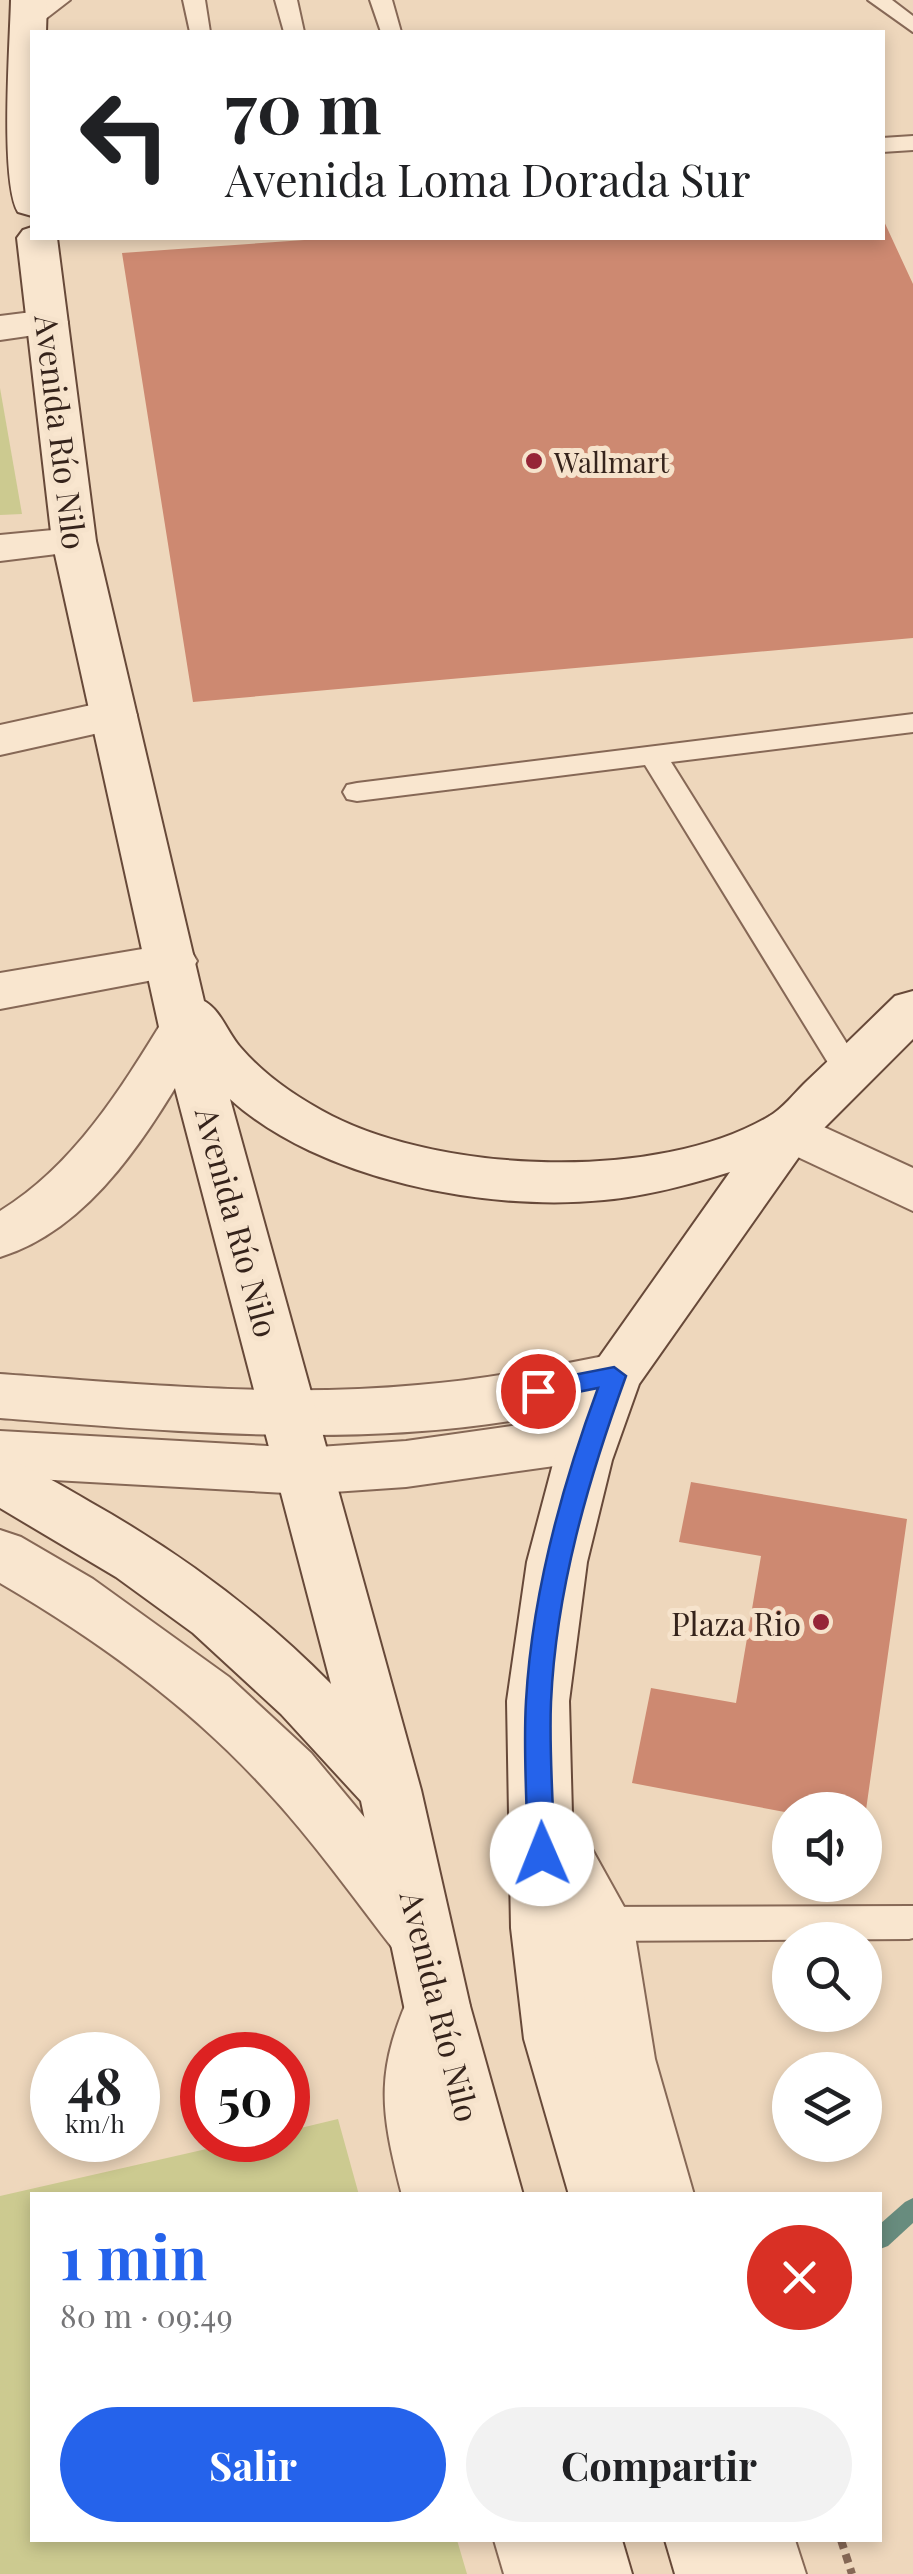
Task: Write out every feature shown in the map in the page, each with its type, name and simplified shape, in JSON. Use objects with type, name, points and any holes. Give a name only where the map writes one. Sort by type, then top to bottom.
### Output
[{"type":"main road","points":[[28,11],[26,155],[30,188]]},
{"type":"main road","name":"Avenida Río Nilo","points":[[37,240],[24,325],[186,1027],[390,1790],[437,2006],[489,2192]]},
{"type":"main road","points":[[0,548],[74,541]]},
{"type":"main road","points":[[0,740],[114,715]]},
{"type":"main road","points":[[0,991],[172,961],[180,992],[195,1022],[242,1080],[311,1127],[398,1162],[496,1180],[599,1181],[700,1163],[789,1130],[913,1191]]},
{"type":"main road","points":[[659,2192],[622,2058],[572,1926],[541,1817],[538,1701],[557,1562],[590,1438],[614,1376],[789,1130],[913,1009]]},
{"type":"main road","points":[[0,1237],[20,1226],[83,1174],[127,1124],[186,1027]]},
{"type":"main road","points":[[0,1396],[289,1414],[392,1410],[501,1399],[614,1376]]},
{"type":"main road","points":[[0,1454],[304,1471],[406,1464],[590,1438]]},
{"type":"main road","points":[[0,1480],[124,1550],[213,1614],[326,1718],[390,1790]]},
{"type":"main road","points":[[0,1554],[60,1587],[154,1650],[271,1753],[421,1934]]},
{"type":"main road","points":[[572,1926],[558,2039],[601,2192]]},
{"type":"main road","points":[[435,2192],[414,2115],[414,2084],[418,2054],[437,2006]]},
{"type":"main road","points":[[532,2542],[540,2574]]},
{"type":"main road","points":[[587,2542],[595,2574]]},
{"type":"main road","points":[[703,2542],[712,2574]]},
{"type":"main road","points":[[759,2542],[769,2574]]},
{"type":"lane","points":[[28,11],[59,0]]},
{"type":"lane","points":[[194,0],[200,30]]},
{"type":"lane","points":[[286,0],[294,30]]},
{"type":"lane","points":[[382,0],[390,30]]},
{"type":"lane","points":[[879,0],[913,26]]},
{"type":"lane","points":[[885,145],[913,142]]},
{"type":"lane","points":[[358,792],[913,723]]},
{"type":"lane","points":[[654,758],[849,1071]]},
{"type":"lane","points":[[572,1926],[908,1922]]},
{"type":"path","points":[[842,2542],[852,2574]]},
{"type":"shaded area","points":[[0,388],[22,514],[0,515]]},
{"type":"shaded area","points":[[338,2119],[358,2192],[30,2192],[30,2542],[458,2542],[467,2574],[0,2574],[0,2196],[180,2155],[180,2162],[310,2162],[310,2126]]},
{"type":"building","name":"Wallmart","points":[[885,223],[913,284],[913,638],[193,702],[122,253],[305,240],[885,240]]},
{"type":"building","name":"Plaza Rio","points":[[691,1482],[907,1519],[869,1792],[772,1792],[772,1810],[632,1783],[651,1688],[736,1703],[761,1556],[679,1542]]},
{"type":"waterway","points":[[882,2236],[913,2209]]},
{"type":"place","name":"Wallmart","points":[[534,461]]},
{"type":"place","name":"Plaza Rio","points":[[821,1622]]},
{"type":"route","points":[[538,1391],[614,1376],[583,1460],[557,1562],[538,1701],[542,1854]]}]
